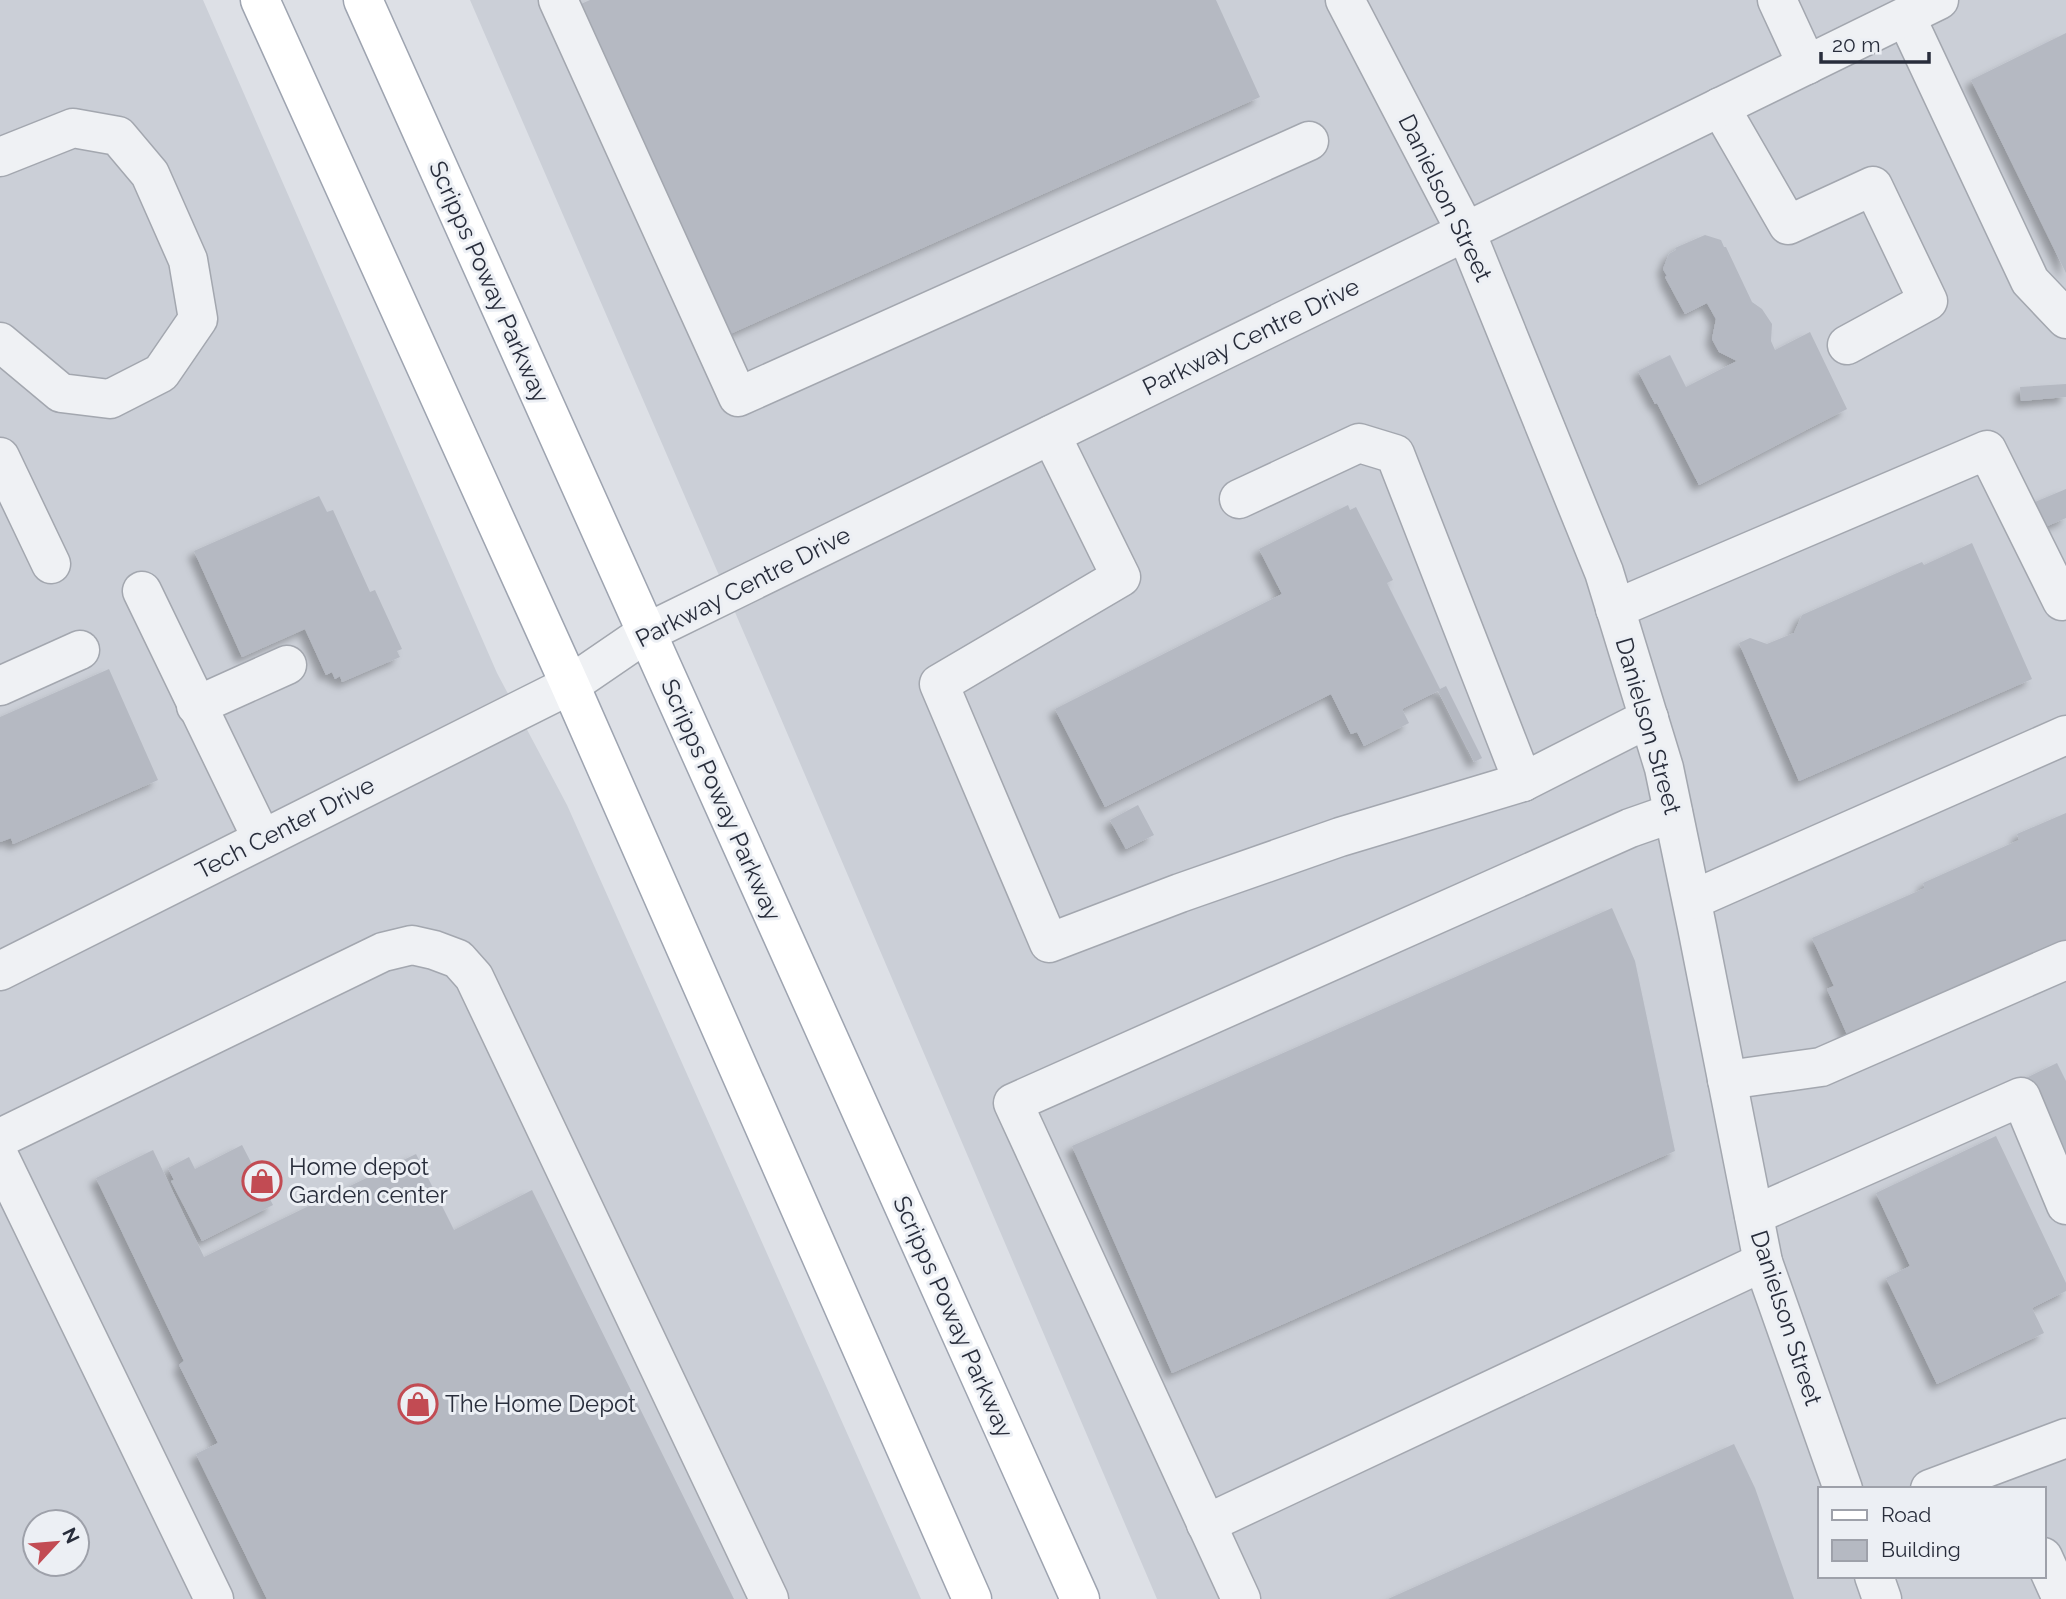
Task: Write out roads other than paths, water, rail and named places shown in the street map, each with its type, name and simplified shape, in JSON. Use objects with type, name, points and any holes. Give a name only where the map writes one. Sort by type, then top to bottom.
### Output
[{"type":"main road","points":[[260,0],[570,685],[972,1599]]},
{"type":"main road","name":"Scripps Poway Parkway","points":[[363,0],[1080,1599]]},
{"type":"street","points":[[558,0],[738,397],[1308,141]]},
{"type":"street","name":"Danielson Street","points":[[1345,0],[1466,232],[1604,572],[1664,768],[1763,1262],[1842,1487]]},
{"type":"street","points":[[1777,0],[1807,65]]},
{"type":"street","name":"Parkway Centre Drive","points":[[570,685],[646,633],[1939,0]]},
{"type":"street","points":[[1906,17],[2030,281],[2066,319]]},
{"type":"street","points":[[1720,107],[1788,225],[1873,186],[1928,301],[1847,345]]},
{"type":"street","points":[[0,157],[72,128],[118,136],[150,174],[188,260],[198,319],[160,373],[110,399],[61,394],[0,342]]},
{"type":"street","points":[[1051,435],[1121,577],[939,684],[1049,943],[1180,893],[1340,837],[1523,782],[1649,718]]},
{"type":"street","points":[[1239,499],[1359,443],[1395,454],[1523,782]]},
{"type":"street","points":[[1615,609],[1987,450],[2062,601]]},
{"type":"street","points":[[0,457],[51,564]]},
{"type":"street","points":[[142,591],[262,839]]},
{"type":"street","points":[[0,686],[80,650]]},
{"type":"street","points":[[196,706],[287,665]]},
{"type":"street","name":"Tech Center Drive","points":[[0,971],[570,685]]},
{"type":"street","points":[[1692,900],[2066,735]]},
{"type":"street","points":[[1241,1599],[1013,1103],[1630,828],[1673,813]]},
{"type":"street","points":[[0,1138],[383,952],[412,945],[458,959],[474,977],[769,1599]]},
{"type":"street","points":[[1727,1080],[1821,1067],[2066,960]]},
{"type":"street","points":[[1754,1215],[2021,1097],[2066,1205]]},
{"type":"street","points":[[0,1158],[214,1599]]},
{"type":"street","points":[[1206,1524],[1763,1262]]},
{"type":"street","points":[[1942,1487],[2006,1476],[2066,1438]]},
{"type":"street","points":[[2045,1561],[2064,1599]]},
{"type":"street","points":[[1875,1578],[1882,1599]]},
{"type":"place","name":"Home depot Garden center","points":[[262,1181]]},
{"type":"place","name":"The Home Depot","points":[[418,1404]]}]
